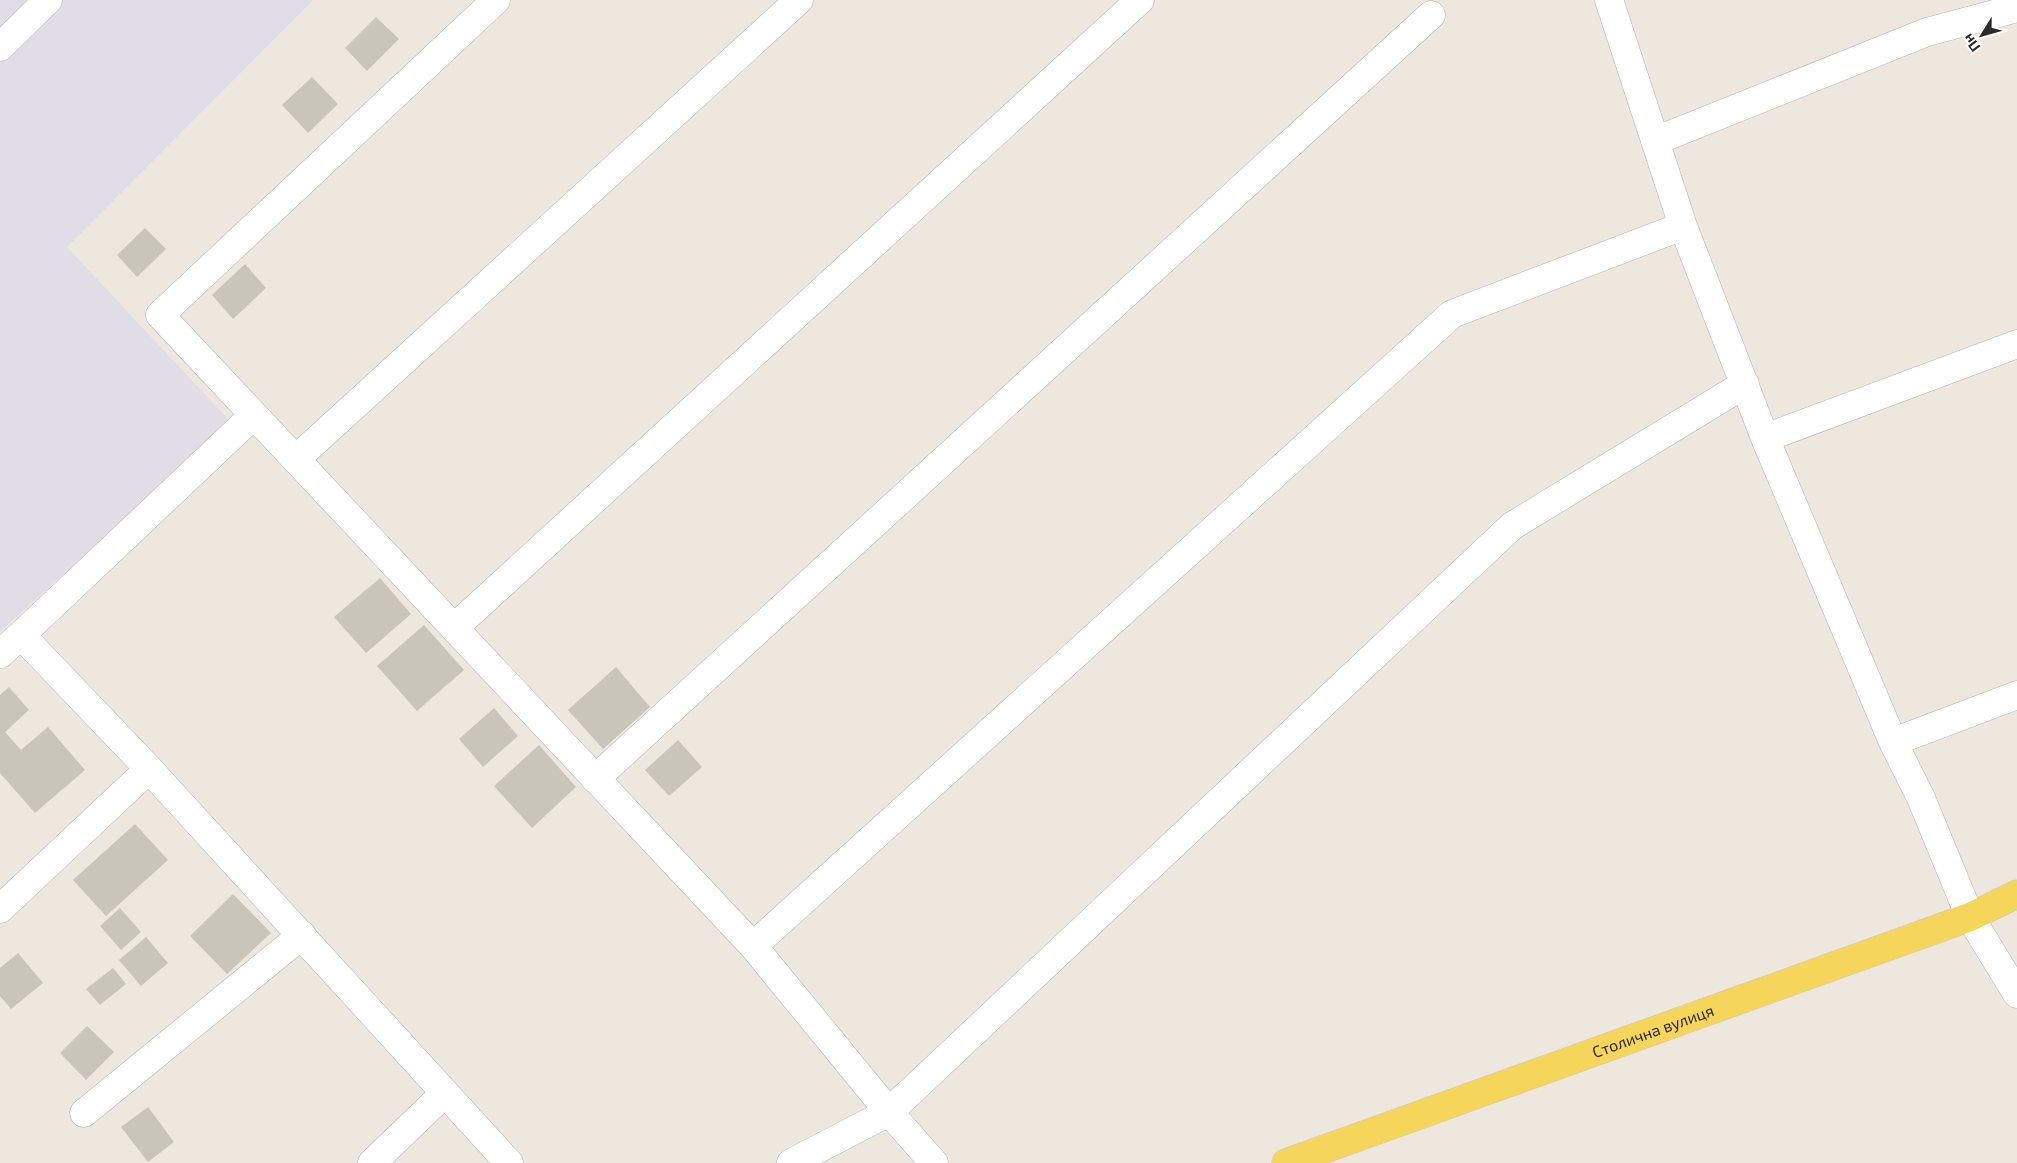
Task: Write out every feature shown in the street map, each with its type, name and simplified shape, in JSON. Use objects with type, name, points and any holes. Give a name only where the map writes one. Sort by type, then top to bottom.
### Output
[{"type":"main road","name":"Столична вулиця","points":[[1286,1163],[1970,917],[2017,894]]},
{"type":"street","points":[[0,48],[48,0]]},
{"type":"street","points":[[496,0],[160,315],[753,946],[889,1112],[934,1163]]},
{"type":"street","points":[[296,459],[799,0]]},
{"type":"street","points":[[454,628],[1140,0]]},
{"type":"street","points":[[1609,0],[1683,226],[1765,438],[1893,742],[1921,798],[1970,917],[2017,994]]},
{"type":"street","points":[[1655,141],[1927,32],[2017,8]]},
{"type":"street","points":[[595,779],[1431,15]]},
{"type":"street","points":[[753,946],[1452,314],[1683,226]]},
{"type":"street","points":[[1765,438],[2017,344]]},
{"type":"street","points":[[791,1163],[889,1112],[1512,526],[1745,384]]},
{"type":"street","points":[[0,654],[254,415]]},
{"type":"street","points":[[21,635],[302,935],[509,1163]]},
{"type":"street","points":[[1893,742],[2017,695]]},
{"type":"street","points":[[0,909],[148,769]]},
{"type":"street","points":[[84,1112],[302,935]]},
{"type":"street","points":[[372,1163],[445,1093]]},
{"type":"shaded area","points":[[0,0],[313,0],[67,247],[230,421],[0,632]]},
{"type":"building","points":[[376,17],[399,39],[367,71],[345,48]]},
{"type":"building","points":[[312,77],[338,104],[308,133],[282,105]]},
{"type":"building","points":[[145,228],[166,249],[137,277],[117,255]]},
{"type":"building","points":[[245,264],[266,288],[233,319],[212,295]]},
{"type":"building","points":[[380,578],[411,614],[366,653],[334,617]]},
{"type":"building","points":[[424,625],[464,670],[417,711],[377,666]]},
{"type":"building","points":[[616,667],[650,707],[603,749],[568,710]]},
{"type":"building","points":[[9,687],[29,710],[5,732],[21,750],[48,727],[85,770],[35,813],[0,773],[0,695]]},
{"type":"building","points":[[494,708],[518,736],[483,767],[459,739]]},
{"type":"building","points":[[678,740],[702,767],[669,796],[645,770]]},
{"type":"building","points":[[539,745],[576,787],[532,828],[494,786]]},
{"type":"building","points":[[135,824],[168,860],[106,916],[73,880]]},
{"type":"building","points":[[233,894],[271,933],[227,974],[190,936]]},
{"type":"building","points":[[120,908],[141,932],[121,950],[100,926]]},
{"type":"building","points":[[146,937],[168,963],[141,986],[119,960]]},
{"type":"building","points":[[18,953],[43,983],[11,1009],[0,996],[0,968]]},
{"type":"building","points":[[113,968],[126,984],[100,1005],[86,989]]},
{"type":"building","points":[[87,1026],[114,1052],[86,1080],[60,1053]]},
{"type":"building","points":[[148,1107],[174,1142],[148,1162],[121,1127]]}]
